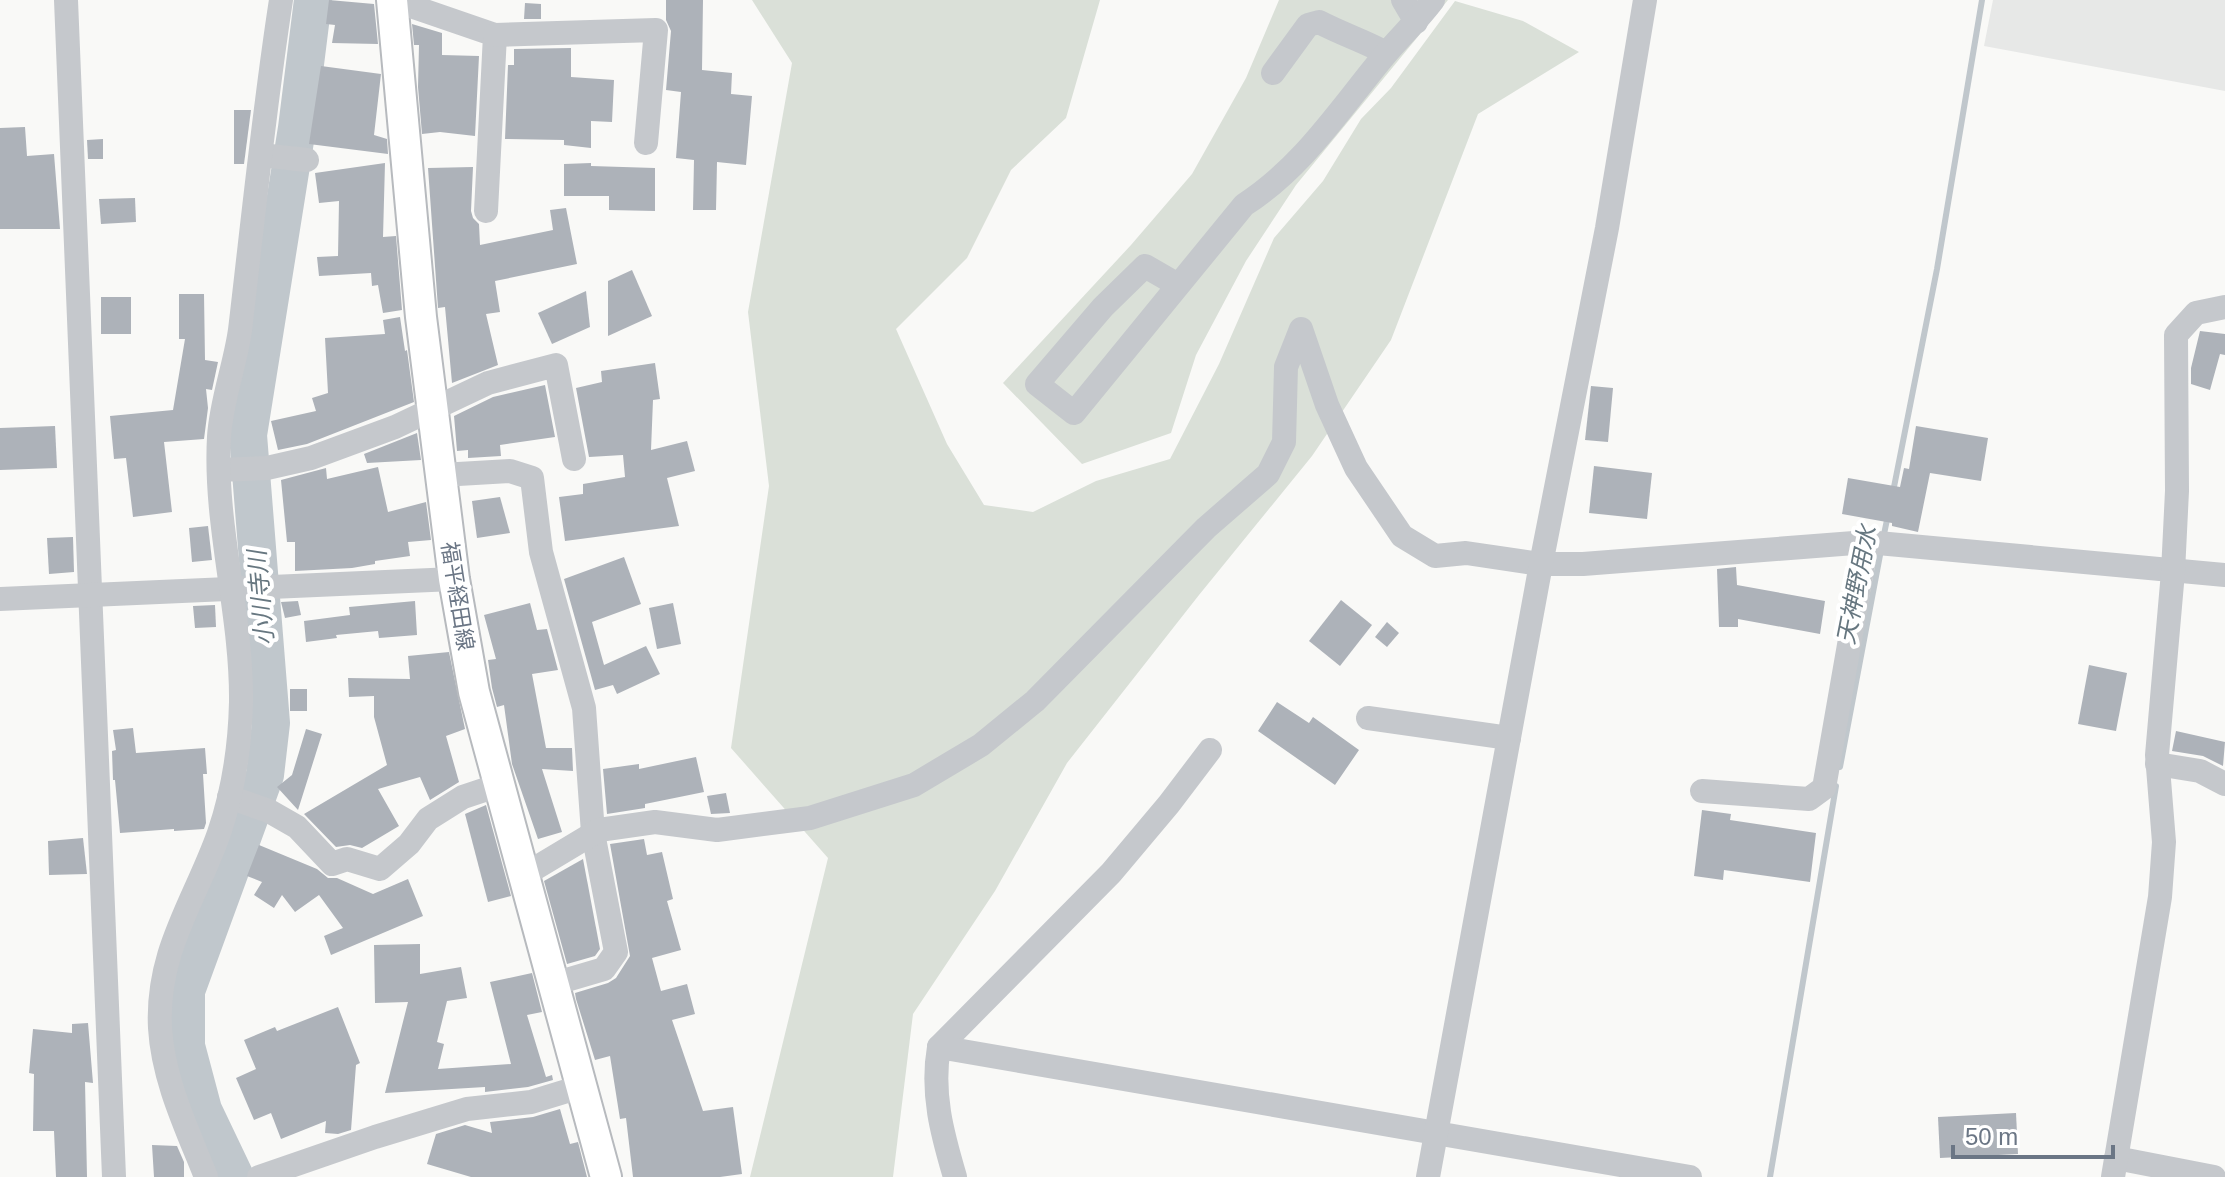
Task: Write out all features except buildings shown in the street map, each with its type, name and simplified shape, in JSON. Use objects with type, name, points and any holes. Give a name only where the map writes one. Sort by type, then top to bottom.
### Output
[{"type":"main road","name":"福平経田線","points":[[392,0],[421,317],[454,579],[474,692],[606,1177]]},
{"type":"street","points":[[66,0],[114,1177]]},
{"type":"street","points":[[206,1177],[164,1063],[161,1012],[169,949],[219,832],[229,797],[241,702],[238,588],[219,470],[219,434],[239,333],[281,0]]},
{"type":"street","points":[[392,0],[495,35],[656,30],[646,143]]},
{"type":"street","points":[[1403,0],[1416,22]]},
{"type":"street","points":[[1178,285],[1145,266],[1103,307],[1037,384],[1074,413],[1244,205],[1314,145],[1386,53],[1433,0]]},
{"type":"street","points":[[1428,1177],[1541,564],[1607,228],[1645,0]]},
{"type":"street","points":[[1273,73],[1308,25],[1319,22],[1386,53]]},
{"type":"street","points":[[486,211],[495,35]]},
{"type":"street","points":[[261,155],[307,160]]},
{"type":"street","points":[[2214,1177],[2115,1168],[2160,897],[2164,842],[2157,764],[2177,491],[2176,335],[2196,313],[2225,307]]},
{"type":"street","points":[[524,875],[599,830],[655,822],[717,830],[810,818],[914,785],[981,745],[1035,701],[1206,528],[1268,474],[1284,442],[1286,367],[1301,329],[1327,405],[1356,468],[1402,536],[1435,556],[1466,553],[1541,564],[1583,564],[1867,542],[2225,575]]},
{"type":"street","points":[[219,470],[267,468],[311,458],[433,410],[488,383],[556,365],[574,459]]},
{"type":"street","points":[[441,475],[510,471],[532,478],[541,552],[584,708],[593,833],[616,952],[604,969],[553,984]]},
{"type":"street","points":[[1702,791],[1809,799],[1824,788],[1867,542]]},
{"type":"street","points":[[0,599],[454,579]]},
{"type":"street","points":[[1368,718],[1509,738]]},
{"type":"street","points":[[955,1177],[939,1124],[935,1073],[939,1047],[1111,873],[1210,750]]},
{"type":"street","points":[[2157,764],[2200,771],[2225,784]]},
{"type":"street","points":[[229,797],[269,811],[297,827],[332,864],[347,859],[380,869],[409,844],[428,819],[463,797],[499,785]]},
{"type":"street","points":[[939,1047],[1690,1177]]},
{"type":"street","points":[[259,1177],[467,1109],[531,1102],[580,1087]]},
{"type":"shaded area","points":[[752,0],[1100,0],[1066,118],[1011,170],[967,258],[896,329],[947,444],[984,505],[1033,512],[1096,481],[1170,459],[1219,364],[1274,238],[1323,181],[1361,119],[1391,88],[1455,1],[1523,21],[1579,52],[1478,114],[1391,340],[1312,456],[1067,763],[995,891],[913,1014],[893,1177],[750,1177],[828,858],[731,748],[769,486],[748,312],[792,63]]},
{"type":"shaded area","points":[[1279,0],[1448,0],[1296,185],[1246,261],[1196,355],[1171,433],[1082,464],[1003,383],[1192,174],[1246,78]]},
{"type":"shaded area","points":[[1993,0],[2225,0],[2225,91],[1984,46]]},
{"type":"waterway","name":"小川寺川","points":[[235,1177],[203,1110],[186,1046],[186,991],[265,775],[271,723],[248,435],[297,128],[313,0]]},
{"type":"waterway","name":"天神野用水","points":[[1893,492],[1937,269],[1982,0]]},
{"type":"waterway","name":"天神野用水","points":[[1883,539],[1888,515]]},
{"type":"waterway","name":"天神野用水","points":[[1840,767],[1881,550]]},
{"type":"waterway","name":"天神野用水","points":[[1770,1177],[1836,786]]}]
